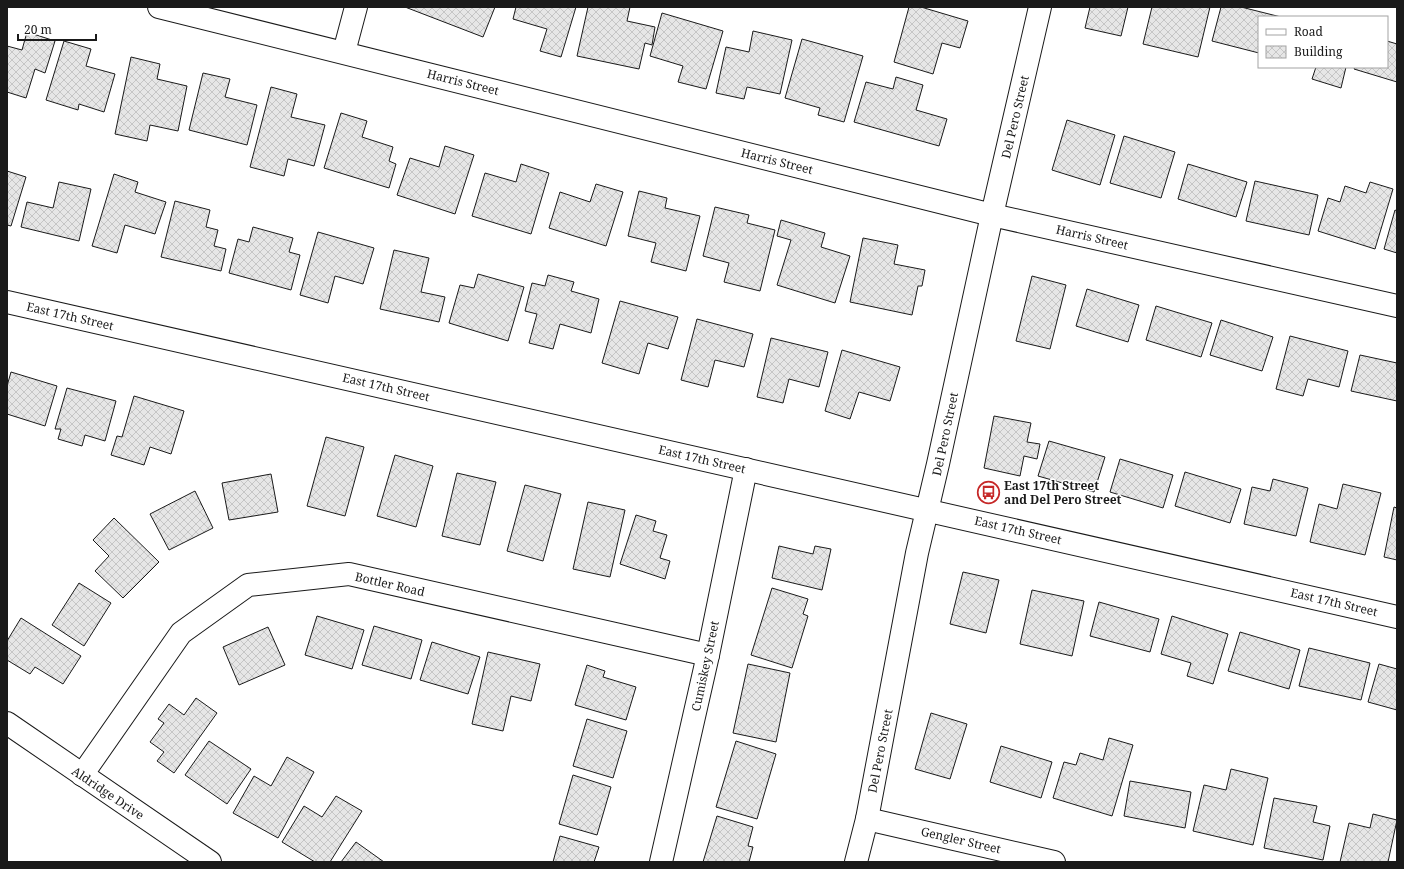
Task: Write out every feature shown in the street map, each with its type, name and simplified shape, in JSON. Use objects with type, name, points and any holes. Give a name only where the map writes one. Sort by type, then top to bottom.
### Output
[{"type":"street","name":"Harris Street","points":[[160,7],[992,215],[1397,306]]},
{"type":"street","points":[[344,52],[356,7]]},
{"type":"street","name":"Del Pero Street","points":[[856,862],[867,819],[918,553],[992,215],[1040,7]]},
{"type":"street","name":"East 17th Street","points":[[7,302],[1397,617]]},
{"type":"street","name":"Cumiskey Street","points":[[662,862],[708,655],[746,469]]},
{"type":"street","name":"Bottler Road","points":[[82,775],[181,633],[248,585],[349,574],[708,655]]},
{"type":"street","name":"Aldridge Drive","points":[[7,723],[210,862]]},
{"type":"street","name":"Gengler Street","points":[[867,819],[1054,862]]},
{"type":"building","points":[[405,7],[495,7],[483,37]]},
{"type":"building","points":[[516,7],[576,7],[561,57],[540,51],[547,29],[513,19]]},
{"type":"building","points":[[588,7],[630,7],[627,21],[655,27],[652,45],[645,43],[639,69],[577,56]]},
{"type":"building","points":[[909,7],[921,7],[968,21],[960,48],[942,43],[933,74],[894,62]]},
{"type":"building","points":[[1090,7],[1128,7],[1121,36],[1085,28]]},
{"type":"building","points":[[1152,7],[1210,7],[1198,57],[1143,44]]},
{"type":"building","points":[[1221,7],[1241,7],[1277,16],[1258,16],[1258,53],[1212,41]]},
{"type":"building","points":[[662,13],[723,31],[706,89],[678,82],[683,66],[650,56]]},
{"type":"building","points":[[753,31],[792,40],[780,94],[747,87],[744,99],[716,93],[726,47],[749,52]]},
{"type":"building","points":[[27,32],[55,41],[45,73],[35,69],[26,98],[7,92],[7,46],[22,50]]},
{"type":"building","points":[[802,39],[863,56],[844,122],[818,115],[820,108],[785,98]]},
{"type":"building","points":[[64,41],[91,49],[86,66],[115,74],[104,112],[79,104],[78,110],[46,100]]},
{"type":"building","points":[[1388,41],[1397,44],[1397,82],[1354,69],[1388,68]]},
{"type":"building","points":[[131,57],[160,64],[157,79],[187,86],[178,131],[150,125],[147,141],[115,134]]},
{"type":"building","points":[[1316,68],[1346,68],[1341,88],[1312,79]]},
{"type":"building","points":[[203,73],[230,79],[225,97],[257,105],[247,145],[189,130]]},
{"type":"building","points":[[896,77],[923,85],[916,110],[947,119],[939,146],[854,122],[866,82],[893,89]]},
{"type":"building","points":[[271,87],[297,94],[291,117],[325,125],[314,166],[288,159],[284,176],[250,167]]},
{"type":"building","points":[[341,113],[367,121],[362,137],[393,147],[389,161],[396,164],[389,188],[324,168]]},
{"type":"building","points":[[1067,120],[1115,135],[1100,185],[1052,170]]},
{"type":"building","points":[[1124,136],[1175,152],[1161,198],[1110,183]]},
{"type":"building","points":[[445,146],[474,155],[455,214],[397,195],[410,158],[439,167]]},
{"type":"building","points":[[521,164],[549,173],[531,234],[472,216],[485,173],[516,182]]},
{"type":"building","points":[[1188,164],[1247,182],[1236,217],[1178,199]]},
{"type":"building","points":[[7,171],[26,177],[11,226],[7,225]]},
{"type":"building","points":[[114,174],[138,182],[135,192],[166,202],[155,234],[125,225],[117,253],[92,246]]},
{"type":"building","points":[[1255,181],[1318,195],[1309,235],[1246,221]]},
{"type":"building","points":[[59,182],[91,189],[79,241],[21,227],[27,202],[53,208]]},
{"type":"building","points":[[1370,182],[1393,189],[1375,249],[1318,231],[1328,198],[1340,202],[1345,186],[1366,193]]},
{"type":"building","points":[[596,184],[623,192],[606,246],[549,228],[560,192],[590,202]]},
{"type":"building","points":[[639,191],[667,198],[665,208],[700,216],[686,271],[651,262],[656,243],[628,236]]},
{"type":"building","points":[[175,201],[210,210],[206,227],[218,230],[214,246],[226,249],[221,271],[161,257]]},
{"type":"building","points":[[715,207],[749,215],[747,223],[775,230],[760,291],[724,282],[729,263],[703,256]]},
{"type":"building","points":[[1395,210],[1397,211],[1397,253],[1384,249]]},
{"type":"building","points":[[781,220],[825,233],[821,247],[850,256],[835,303],[777,285],[791,240],[777,236]]},
{"type":"building","points":[[253,227],[293,238],[289,252],[300,255],[291,290],[229,273],[238,239],[249,242]]},
{"type":"building","points":[[318,232],[374,248],[363,284],[335,276],[328,303],[300,295]]},
{"type":"building","points":[[863,238],[898,245],[894,264],[925,270],[922,286],[918,286],[912,315],[850,302]]},
{"type":"building","points":[[394,250],[429,258],[421,292],[445,297],[439,322],[380,309]]},
{"type":"building","points":[[478,274],[524,287],[508,341],[449,323],[460,285],[474,288]]},
{"type":"building","points":[[548,275],[574,282],[571,291],[599,299],[591,333],[560,324],[553,349],[529,343],[537,314],[525,311],[532,283],[545,286]]},
{"type":"building","points":[[1032,276],[1066,285],[1050,349],[1016,341]]},
{"type":"building","points":[[1087,289],[1139,305],[1128,342],[1076,326]]},
{"type":"building","points":[[620,301],[678,317],[668,349],[648,343],[639,374],[602,363]]},
{"type":"building","points":[[1156,306],[1212,323],[1201,357],[1146,340]]},
{"type":"building","points":[[697,319],[753,334],[744,367],[715,360],[708,387],[681,380]]},
{"type":"building","points":[[1221,320],[1273,337],[1262,371],[1210,355]]},
{"type":"building","points":[[1290,336],[1348,351],[1339,387],[1308,379],[1303,396],[1276,389]]},
{"type":"building","points":[[771,338],[828,352],[819,387],[789,379],[783,403],[757,397]]},
{"type":"building","points":[[842,350],[900,367],[890,401],[859,392],[850,419],[825,411]]},
{"type":"building","points":[[1360,355],[1397,363],[1397,401],[1351,391]]},
{"type":"building","points":[[11,372],[57,386],[45,426],[7,414],[7,386]]},
{"type":"building","points":[[67,388],[116,401],[105,441],[85,435],[82,446],[58,439],[61,429],[55,429]]},
{"type":"building","points":[[134,396],[184,411],[171,454],[150,447],[144,465],[111,455],[117,436],[122,437]]},
{"type":"building","points":[[994,416],[1031,423],[1027,442],[1040,444],[1037,459],[1024,456],[1020,476],[984,468]]},
{"type":"building","points":[[326,437],[364,447],[345,516],[307,506]]},
{"type":"building","points":[[1049,441],[1105,457],[1094,492],[1038,476]]},
{"type":"building","points":[[395,455],[433,466],[416,527],[377,516]]},
{"type":"building","points":[[1120,459],[1173,475],[1163,508],[1110,492]]},
{"type":"building","points":[[1185,472],[1241,489],[1230,523],[1175,506]]},
{"type":"building","points":[[457,473],[496,482],[480,545],[442,536]]},
{"type":"building","points":[[271,474],[278,512],[229,520],[222,483]]},
{"type":"building","points":[[1273,479],[1308,488],[1296,536],[1244,524],[1252,487],[1270,491]]},
{"type":"building","points":[[1343,484],[1381,493],[1365,555],[1310,542],[1319,504],[1337,509]]},
{"type":"building","points":[[525,485],[561,494],[543,561],[507,551]]},
{"type":"building","points":[[195,491],[213,528],[169,550],[150,514]]},
{"type":"building","points":[[588,502],[625,510],[610,577],[573,569]]},
{"type":"building","points":[[1394,507],[1397,508],[1397,560],[1384,557]]},
{"type":"building","points":[[636,515],[656,521],[653,531],[667,535],[660,558],[670,561],[665,579],[620,564]]},
{"type":"building","points":[[114,518],[159,562],[123,598],[95,571],[109,556],[93,540]]},
{"type":"building","points":[[779,546],[813,554],[815,546],[831,549],[822,590],[772,578]]},
{"type":"building","points":[[963,572],[999,580],[986,633],[950,624]]},
{"type":"building","points":[[79,583],[111,603],[84,646],[52,625]]},
{"type":"building","points":[[772,588],[808,599],[803,614],[808,616],[792,668],[751,655]]},
{"type":"building","points":[[1032,590],[1084,601],[1072,656],[1020,644]]},
{"type":"building","points":[[1099,602],[1159,619],[1150,652],[1090,636]]},
{"type":"building","points":[[317,616],[364,630],[352,669],[305,655]]},
{"type":"building","points":[[1172,616],[1228,634],[1213,684],[1187,676],[1191,663],[1161,654]]},
{"type":"building","points":[[21,618],[81,656],[63,684],[35,667],[30,674],[7,660],[7,641]]},
{"type":"building","points":[[374,626],[422,640],[411,679],[362,665]]},
{"type":"building","points":[[268,627],[285,665],[239,685],[223,647]]},
{"type":"building","points":[[1240,632],[1300,650],[1289,689],[1228,671]]},
{"type":"building","points":[[432,642],[480,657],[468,694],[420,680]]},
{"type":"building","points":[[1309,648],[1370,663],[1361,700],[1299,686]]},
{"type":"building","points":[[488,652],[540,664],[531,701],[511,696],[503,731],[472,724]]},
{"type":"building","points":[[748,664],[790,673],[776,742],[733,733]]},
{"type":"building","points":[[1379,664],[1397,669],[1397,710],[1368,702]]},
{"type":"building","points":[[587,665],[605,671],[603,677],[636,687],[626,720],[575,705]]},
{"type":"building","points":[[196,698],[217,713],[174,773],[157,761],[164,752],[150,742],[164,723],[158,719],[169,704],[184,715]]},
{"type":"building","points":[[931,713],[967,724],[950,779],[915,769]]},
{"type":"building","points":[[587,719],[627,731],[613,778],[573,766]]},
{"type":"building","points":[[1109,738],[1133,745],[1112,816],[1053,798],[1064,762],[1076,765],[1080,753],[1103,760]]},
{"type":"building","points":[[209,741],[251,769],[227,804],[185,775]]},
{"type":"building","points":[[736,741],[776,754],[757,819],[716,807]]},
{"type":"building","points":[[1001,746],[1052,762],[1041,798],[990,782]]},
{"type":"building","points":[[287,757],[314,772],[278,838],[233,813],[254,776],[271,786]]},
{"type":"building","points":[[1231,769],[1268,778],[1253,845],[1193,831],[1204,785],[1226,790]]},
{"type":"building","points":[[573,775],[611,787],[597,835],[559,824]]},
{"type":"building","points":[[1130,781],[1191,792],[1185,828],[1124,816]]},
{"type":"building","points":[[336,796],[362,811],[330,862],[315,862],[282,842],[304,806],[322,817]]},
{"type":"building","points":[[1274,798],[1317,806],[1313,822],[1330,826],[1323,860],[1264,848]]},
{"type":"building","points":[[1373,814],[1397,820],[1388,862],[1340,862],[1349,823],[1370,828]]},
{"type":"building","points":[[717,816],[753,827],[748,846],[753,847],[749,862],[703,862]]},
{"type":"building","points":[[560,836],[599,847],[594,862],[553,862]]},
{"type":"building","points":[[356,842],[384,862],[341,862]]},
{"type":"place","name":"East 17th Street and Del Pero Street","points":[[989,492]]}]
